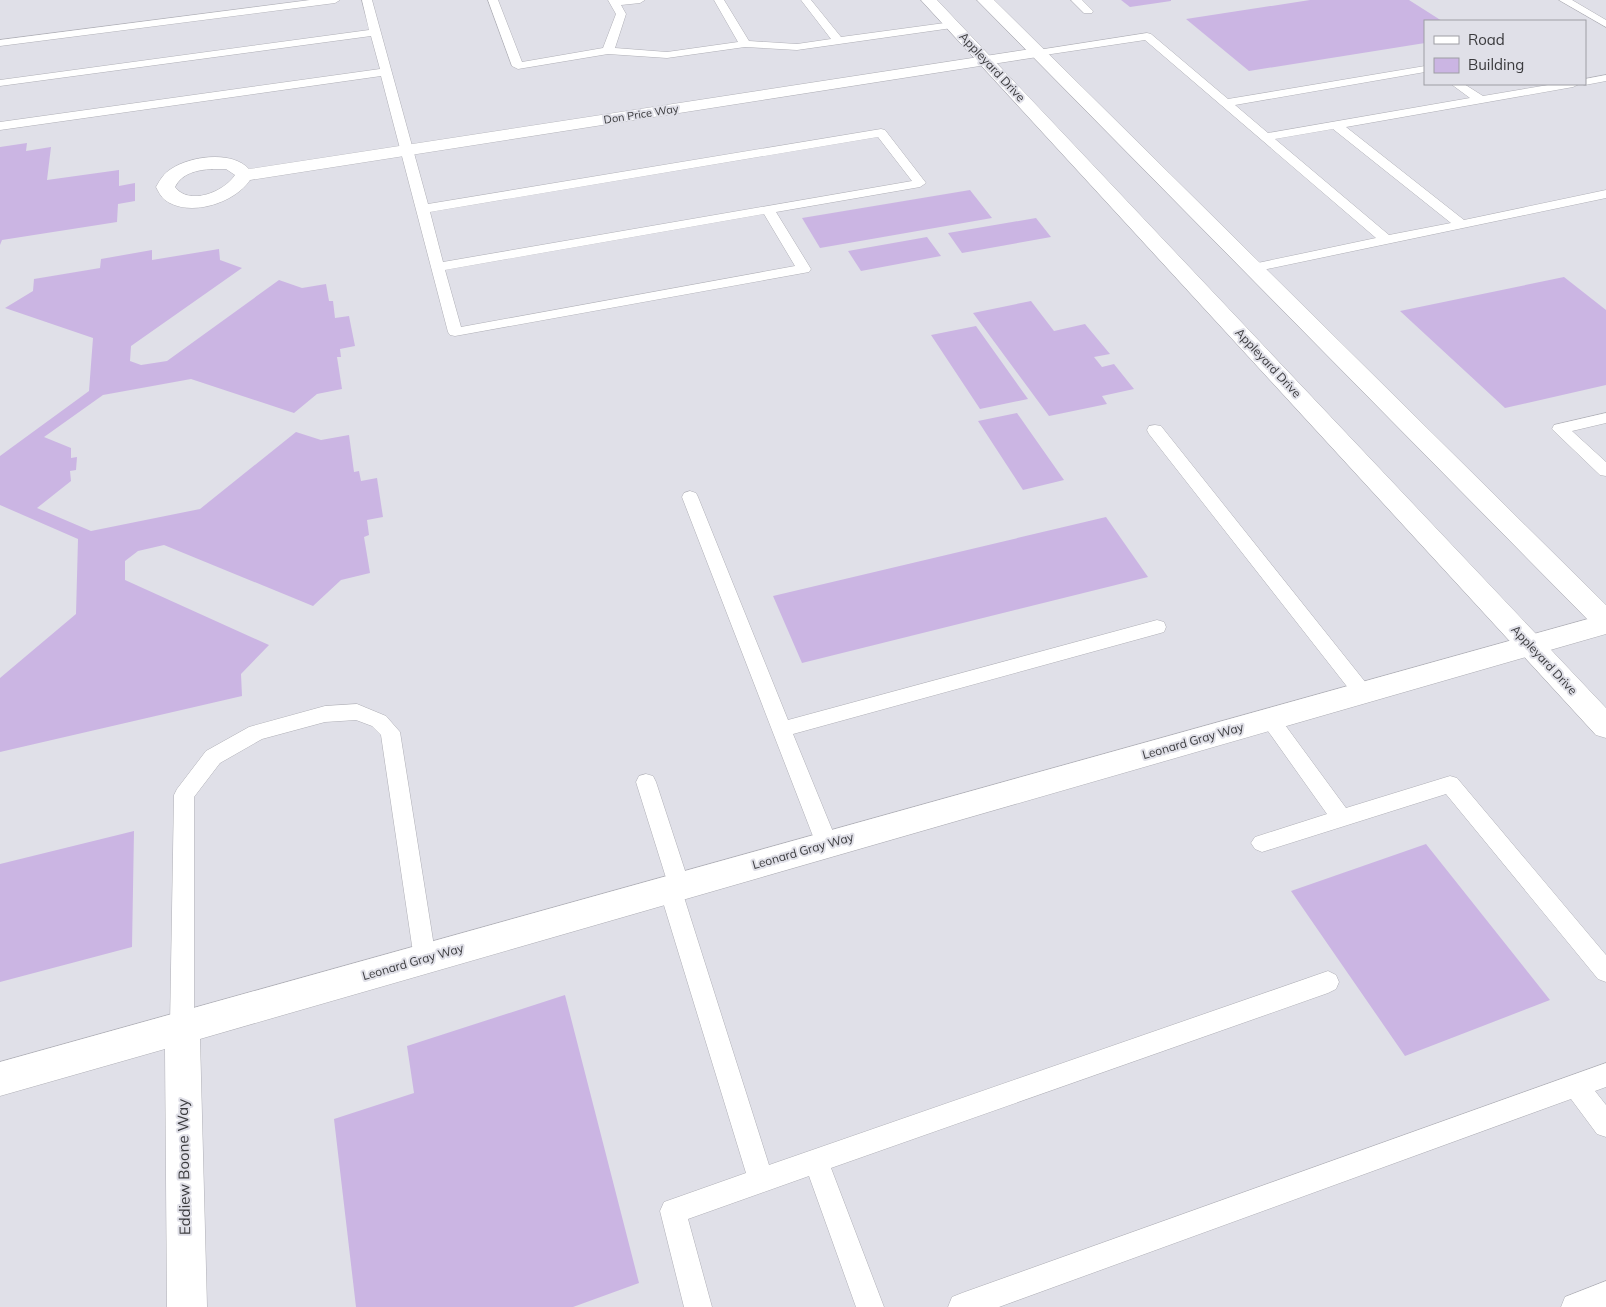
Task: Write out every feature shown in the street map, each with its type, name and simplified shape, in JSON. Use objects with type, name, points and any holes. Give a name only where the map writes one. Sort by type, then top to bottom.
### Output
[{"type":"street","name":"Appleyard Drive","points":[[929,0],[1606,727]]},
{"type":"street","points":[[985,0],[1606,622]]},
{"type":"street","name":"Don Price Way","points":[[244,175],[1038,53]]},
{"type":"street","name":"Leonard Gray Way","points":[[0,1079],[1530,646],[1606,622]]},
{"type":"street","name":"Eddiew Boone Way","points":[[182,1027],[187,1307]]},
{"type":"lane","points":[[0,43],[335,0]]},
{"type":"lane","points":[[367,0],[455,332],[804,269],[768,210]]},
{"type":"lane","points":[[494,0],[518,66],[608,51],[667,55],[745,44],[797,47],[952,25]]},
{"type":"lane","points":[[608,51],[621,14],[614,2],[640,0]]},
{"type":"lane","points":[[719,0],[745,44]]},
{"type":"lane","points":[[806,0],[838,41]]},
{"type":"lane","points":[[1076,0],[1088,11]]},
{"type":"lane","points":[[1564,0],[1606,24]]},
{"type":"lane","points":[[0,83],[376,32]]},
{"type":"lane","points":[[1038,53],[1146,36],[1386,240]]},
{"type":"lane","points":[[1224,103],[1424,69]]},
{"type":"lane","points":[[0,126],[386,72]]},
{"type":"lane","points":[[1586,82],[1606,78]]},
{"type":"lane","points":[[1458,85],[1481,100]]},
{"type":"lane","points":[[1265,137],[1567,85]]},
{"type":"lane","points":[[1336,125],[1461,224]]},
{"type":"lane","points":[[422,209],[881,133],[920,183],[438,267]]},
{"type":"lane","points":[[1253,268],[1606,194]]},
{"type":"lane","points":[[1606,418],[1560,429],[1606,471]]},
{"type":"lane","points":[[1156,430],[1363,693]]},
{"type":"lane","points":[[690,497],[827,844]]},
{"type":"lane","points":[[782,729],[1157,627]]},
{"type":"lane","points":[[182,1027],[184,794],[213,757],[256,733],[325,714],[357,712],[379,721],[390,732],[425,959]]},
{"type":"lane","points":[[1270,719],[1342,818]]},
{"type":"lane","points":[[646,782],[674,888],[761,1181]]},
{"type":"lane","points":[[1262,843],[1450,784],[1606,972]]},
{"type":"lane","points":[[698,1307],[673,1211],[1328,982]]},
{"type":"lane","points":[[962,1307],[1606,1074]]},
{"type":"lane","points":[[1575,1085],[1606,1125]]},
{"type":"lane","points":[[816,1162],[870,1307]]},
{"type":"lane","points":[[1575,1307],[1606,1294]]},
{"type":"building","points":[[1121,0],[1171,0],[1171,1],[1130,7]]},
{"type":"building","points":[[1310,0],[1409,0],[1440,20],[1424,20],[1424,43],[1249,71],[1186,19]]},
{"type":"building","points":[[27,143],[26,151],[51,147],[47,180],[119,170],[119,186],[135,183],[135,201],[118,204],[117,222],[2,240],[0,245],[0,147]]},
{"type":"building","points":[[970,190],[992,218],[820,248],[802,218]]},
{"type":"building","points":[[1036,218],[1051,237],[962,253],[948,233]]},
{"type":"building","points":[[927,237],[941,256],[861,271],[848,251]]},
{"type":"building","points":[[219,249],[220,260],[242,268],[131,346],[130,361],[141,365],[167,361],[279,280],[302,288],[326,284],[329,301],[333,301],[335,318],[349,316],[355,346],[340,349],[341,357],[337,357],[342,389],[317,394],[294,413],[191,379],[103,395],[44,437],[71,448],[71,458],[77,457],[76,470],[70,471],[71,481],[37,508],[91,531],[200,509],[296,432],[321,440],[349,435],[354,472],[359,471],[361,481],[377,478],[383,517],[367,520],[369,535],[364,537],[370,573],[341,580],[313,606],[164,545],[138,551],[125,561],[125,580],[269,645],[241,674],[242,696],[0,752],[0,678],[76,614],[78,539],[0,505],[0,456],[89,391],[93,338],[5,308],[33,291],[34,279],[100,268],[101,259],[152,250],[152,260]]},
{"type":"building","points":[[1564,277],[1606,310],[1606,385],[1505,408],[1400,311]]},
{"type":"building","points":[[1031,301],[1054,331],[1085,324],[1110,354],[1094,357],[1102,367],[1114,364],[1134,389],[1102,396],[1107,404],[1049,416],[973,313]]},
{"type":"building","points":[[976,326],[1028,399],[980,409],[931,335]]},
{"type":"building","points":[[1017,413],[1064,480],[1023,490],[978,421]]},
{"type":"building","points":[[1106,517],[1148,577],[802,663],[773,596]]},
{"type":"building","points":[[134,831],[132,947],[0,982],[0,864]]},
{"type":"building","points":[[1426,844],[1550,1000],[1405,1056],[1291,891]]},
{"type":"building","points":[[565,995],[639,1283],[573,1307],[356,1307],[334,1119],[414,1093],[407,1046]]}]
